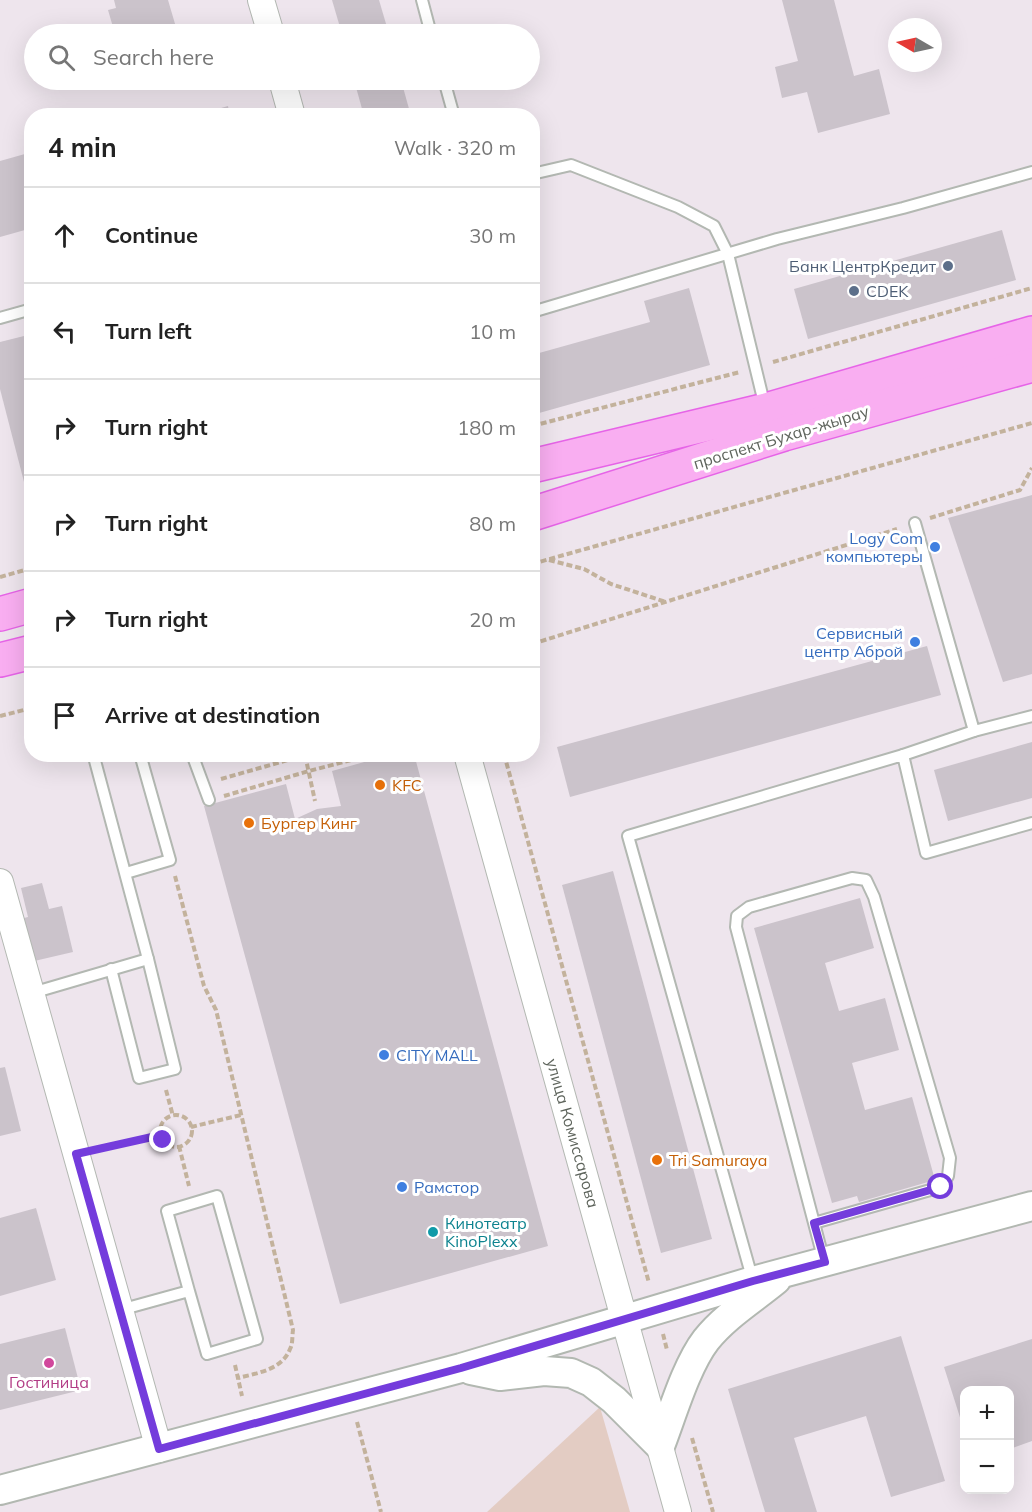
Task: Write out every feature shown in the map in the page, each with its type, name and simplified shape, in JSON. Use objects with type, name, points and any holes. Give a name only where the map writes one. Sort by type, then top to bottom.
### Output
[{"type":"main road","name":"проспект Бухар-жырау","points":[[540,464],[766,410],[1032,333]]},
{"type":"main road","name":"проспект Бухар-жырау","points":[[540,510],[784,434],[1032,365]]},
{"type":"main road","points":[[0,614],[24,607]]},
{"type":"main road","points":[[0,660],[24,654]]},
{"type":"main road","points":[[0,1490],[461,1368],[787,1271],[1032,1206]]},
{"type":"main road","points":[[461,1368],[500,1376],[544,1371],[571,1373],[591,1382],[614,1400],[660,1446],[688,1374],[710,1335],[787,1271]]},
{"type":"street","points":[[261,0],[268,24]]},
{"type":"street","points":[[285,90],[290,108]]},
{"type":"street","name":"улица Комиссарова","points":[[469,762],[678,1512]]},
{"type":"street","points":[[0,882],[159,1449]]},
{"type":"lane","points":[[422,0],[428,24]]},
{"type":"lane","points":[[447,90],[452,108]]},
{"type":"lane","points":[[540,172],[571,165],[678,207],[714,226],[728,254],[766,410]]},
{"type":"lane","points":[[540,310],[728,254],[1032,172]]},
{"type":"lane","points":[[0,318],[24,311]]},
{"type":"lane","points":[[915,523],[974,731]]},
{"type":"lane","points":[[753,1281],[628,836],[903,755],[974,731],[1032,716]]},
{"type":"lane","points":[[903,755],[926,853],[1032,823]]},
{"type":"lane","points":[[95,762],[175,1069],[139,1078],[111,969]]},
{"type":"lane","points":[[126,873],[170,860],[142,762]]},
{"type":"lane","points":[[195,762],[209,800]]},
{"type":"lane","points":[[814,1223],[941,1187],[948,1176],[950,1158],[874,897],[866,880],[852,878],[749,907],[737,916],[736,927],[814,1223],[825,1262]]},
{"type":"lane","points":[[32,993],[148,959]]},
{"type":"lane","points":[[217,1196],[257,1339],[207,1354],[189,1291],[166,1210],[217,1196]]},
{"type":"lane","points":[[120,1311],[189,1291]]},
{"type":"path","points":[[540,424],[756,368],[1032,288]]},
{"type":"path","points":[[540,562],[1032,423]]},
{"type":"path","points":[[540,641],[1020,490],[1032,468]]},
{"type":"path","points":[[549,560],[584,569],[611,584],[666,602]]},
{"type":"path","points":[[0,577],[24,570]]},
{"type":"path","points":[[0,716],[24,710]]},
{"type":"path","points":[[203,784],[281,762]]},
{"type":"path","points":[[307,762],[315,801]]},
{"type":"path","points":[[209,800],[343,762]]},
{"type":"path","points":[[506,762],[668,1353]]},
{"type":"path","points":[[170,860],[204,986],[216,1010],[293,1330],[291,1349],[283,1361],[269,1371],[238,1378]]},
{"type":"path","points":[[161,1073],[173,1116]]},
{"type":"path","points":[[191,1127],[241,1115]]},
{"type":"path","points":[[173,1116],[183,1117],[191,1127],[190,1139],[179,1146],[166,1144],[161,1135],[162,1125],[173,1116]]},
{"type":"path","points":[[76,1154],[161,1135]]},
{"type":"path","points":[[179,1146],[194,1203]]},
{"type":"path","points":[[231,1347],[242,1396]]},
{"type":"path","points":[[680,1395],[713,1512]]},
{"type":"path","points":[[356,1417],[381,1512]]},
{"type":"shaded area","points":[[600,1407],[630,1512],[487,1512]]},
{"type":"building","points":[[114,0],[168,0],[175,24],[112,24],[108,10],[116,8]]},
{"type":"building","points":[[332,0],[379,0],[386,24],[339,24]]},
{"type":"building","points":[[782,0],[834,0],[854,76],[879,69],[890,114],[818,133],[807,92],[782,98],[775,67],[798,61]]},
{"type":"building","points":[[357,90],[404,90],[409,108],[362,108]]},
{"type":"building","points":[[24,154],[24,230],[0,237],[0,161]]},
{"type":"building","points":[[1002,230],[1016,280],[808,339],[794,289]]},
{"type":"building","points":[[689,288],[710,365],[540,413],[540,353],[650,322],[644,301]]},
{"type":"building","points":[[24,336],[24,482],[0,389],[0,342]]},
{"type":"building","points":[[1032,495],[1032,674],[1003,682],[948,518]]},
{"type":"building","points":[[927,646],[941,695],[570,797],[557,747]]},
{"type":"building","points":[[1032,742],[1032,798],[948,821],[934,770]]},
{"type":"building","name":"CITY MALL","points":[[364,762],[416,762],[548,1246],[340,1304],[204,806],[286,784],[295,819],[317,809],[341,806],[332,771]]},
{"type":"building","points":[[613,871],[712,1239],[661,1253],[562,885]]},
{"type":"building","points":[[42,883],[49,909],[62,906],[73,952],[30,962],[20,919],[28,917],[21,888]]},
{"type":"building","points":[[860,898],[874,948],[825,963],[839,1011],[885,998],[899,1050],[852,1063],[865,1110],[912,1097],[935,1180],[859,1202],[857,1196],[832,1203],[754,928]]},
{"type":"building","points":[[5,1067],[21,1131],[0,1136],[0,1068]]},
{"type":"building","points":[[36,1208],[56,1280],[0,1296],[0,1218]]},
{"type":"building","points":[[65,1328],[81,1390],[0,1410],[0,1344]]},
{"type":"building","points":[[901,1336],[945,1481],[891,1497],[866,1416],[794,1438],[817,1512],[765,1512],[728,1389]]},
{"type":"building","points":[[1032,1339],[1032,1441],[1014,1448],[1014,1386],[960,1386],[960,1417],[944,1367]]},
{"type":"place","name":"Банк ЦентрКредит","points":[[948,266]]},
{"type":"place","name":"CDEK","points":[[854,291]]},
{"type":"place","name":"Logy Com компьютеры","points":[[935,547]]},
{"type":"place","name":"Сервисный центр Аброй","points":[[915,642]]},
{"type":"place","name":"KFC","points":[[380,785]]},
{"type":"place","name":"Бургер Кинг","points":[[249,823]]},
{"type":"place","name":"CITY MALL","points":[[384,1055]]},
{"type":"place","name":"Tri Samuraya","points":[[657,1160]]},
{"type":"place","name":"Рамстор","points":[[402,1187]]},
{"type":"place","name":"Кинотеатр KinoPlexx","points":[[433,1232]]},
{"type":"place","name":"Гостиница","points":[[49,1363]]},
{"type":"route","points":[[163,1140],[161,1135],[76,1154],[159,1449],[461,1368],[753,1281],[825,1262],[814,1223],[941,1187]]}]
